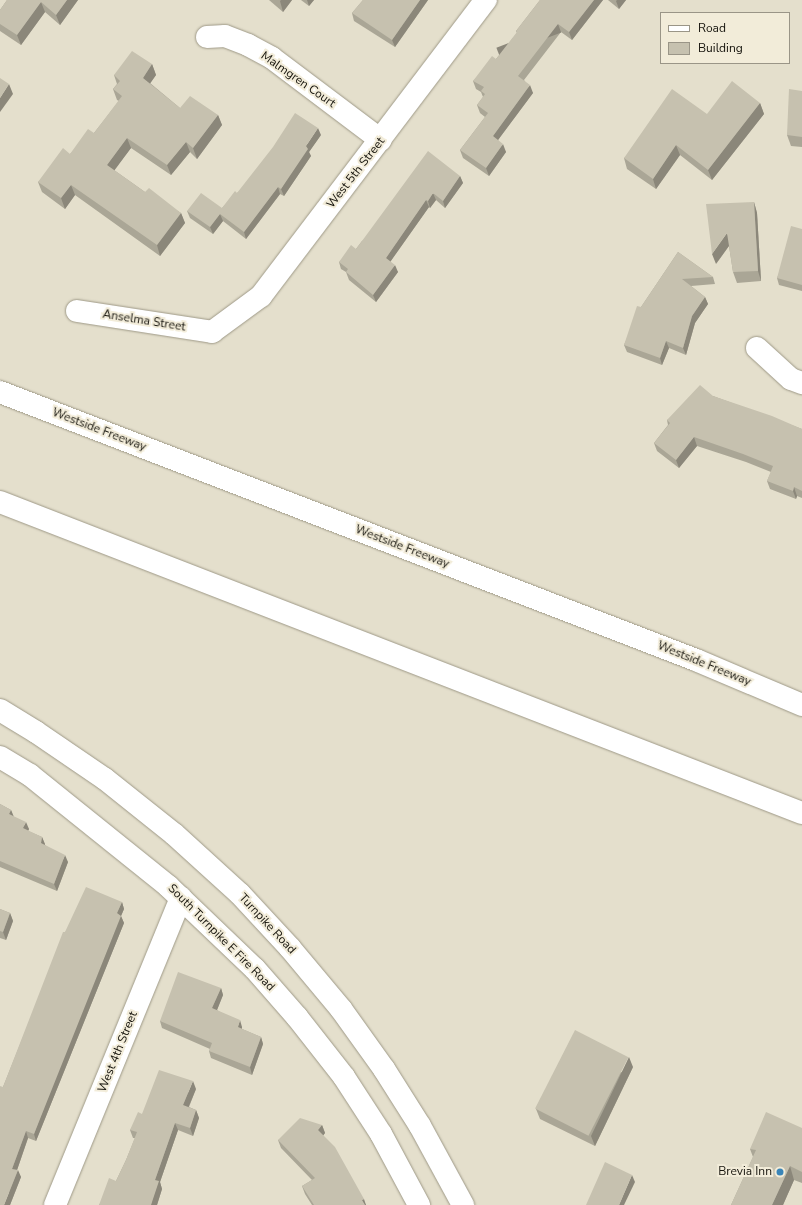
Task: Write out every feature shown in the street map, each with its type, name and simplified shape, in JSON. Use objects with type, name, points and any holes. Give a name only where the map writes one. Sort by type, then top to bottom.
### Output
[{"type":"main road","name":"West 5th Street","points":[[212,332],[261,296],[486,0]]},
{"type":"main road","name":"Malmgren Court","points":[[208,37],[225,36],[248,45],[272,58],[381,140]]},
{"type":"main road","name":"Anselma Street","points":[[77,311],[212,332]]},
{"type":"main road","points":[[757,348],[791,379],[802,384]]},
{"type":"main road","name":"Westside Freeway","points":[[0,392],[688,657],[802,705]]},
{"type":"main road","points":[[0,502],[802,814]]},
{"type":"main road","name":"Turnpike Road","points":[[0,710],[36,732],[105,779],[174,834],[255,910],[290,948],[341,1009],[384,1069],[420,1126],[464,1205]]},
{"type":"main road","name":"South Turnpike E Fire Road","points":[[0,756],[30,774],[181,898],[255,969],[302,1023],[344,1077],[381,1134],[419,1205]]},
{"type":"main road","name":"West 4th Street","points":[[54,1205],[181,898]]},
{"type":"building","points":[[7,0],[67,0],[56,15],[41,2],[17,35],[0,24],[0,10]]},
{"type":"building","points":[[363,0],[420,0],[392,40],[352,13]]},
{"type":"building","points":[[540,0],[594,0],[569,32],[558,24],[518,76],[530,85],[493,136],[503,144],[486,168],[460,150],[488,113],[477,105],[485,94],[481,91],[484,87],[473,81],[492,56],[496,59]]},
{"type":"building","points":[[132,51],[152,64],[143,78],[180,108],[190,96],[218,115],[193,148],[186,142],[167,165],[127,138],[107,165],[145,192],[149,188],[181,213],[157,245],[71,185],[61,198],[38,182],[63,148],[70,154],[88,129],[94,133],[122,96],[113,89],[120,81],[114,75]]},
{"type":"building","points":[[0,78],[9,84],[0,98]]},
{"type":"building","points":[[732,81],[760,103],[708,170],[676,145],[653,179],[624,158],[672,89],[707,114]]},
{"type":"building","points":[[789,89],[802,91],[802,137],[787,135]]},
{"type":"building","points":[[295,113],[318,128],[306,146],[308,149],[281,189],[278,187],[244,232],[220,214],[210,227],[187,211],[201,193],[222,208],[235,191],[237,193],[273,147]]},
{"type":"building","points":[[428,151],[460,176],[443,201],[433,193],[428,201],[426,200],[386,258],[395,265],[373,295],[346,272],[348,269],[339,262],[351,245],[356,249]]},
{"type":"building","points":[[754,202],[758,271],[733,272],[727,233],[712,254],[706,204]]},
{"type":"building","points":[[791,226],[802,229],[802,285],[777,278]]},
{"type":"building","points":[[678,252],[713,277],[682,279],[705,297],[692,316],[683,348],[666,341],[660,358],[624,345],[637,306],[641,307]]},
{"type":"building","points":[[700,385],[713,396],[772,416],[802,429],[802,491],[794,487],[793,491],[767,481],[773,466],[694,437],[676,460],[654,443],[670,423],[667,420]]},
{"type":"building","points":[[0,804],[11,810],[9,814],[26,822],[23,828],[42,837],[41,843],[65,855],[54,884],[0,861]]},
{"type":"building","points":[[86,887],[122,902],[117,913],[121,916],[34,1134],[26,1131],[12,1169],[18,1170],[4,1205],[0,1205],[0,1086],[3,1087],[63,932],[65,932]]},
{"type":"building","points":[[0,909],[10,913],[3,932],[0,931]]},
{"type":"building","points":[[178,972],[221,988],[212,1008],[240,1020],[238,1027],[261,1037],[250,1067],[209,1051],[212,1043],[160,1021]]},
{"type":"building","points":[[575,1030],[628,1057],[589,1136],[535,1108]]},
{"type":"building","points":[[159,1070],[193,1081],[183,1105],[196,1110],[190,1128],[175,1123],[155,1180],[159,1181],[151,1205],[99,1205],[109,1178],[116,1181],[126,1160],[137,1132],[130,1130],[138,1112],[142,1114]]},
{"type":"building","name":"Brevia Inn","points":[[766,1112],[802,1128],[802,1172],[790,1166],[772,1205],[731,1205],[756,1150],[750,1149]]},
{"type":"building","points":[[300,1118],[322,1125],[318,1130],[335,1147],[364,1199],[362,1200],[365,1205],[314,1205],[302,1186],[315,1178],[278,1140]]},
{"type":"building","points":[[605,1162],[632,1175],[619,1205],[586,1205]]},
{"type":"place","name":"Brevia Inn","points":[[780,1172]]}]
